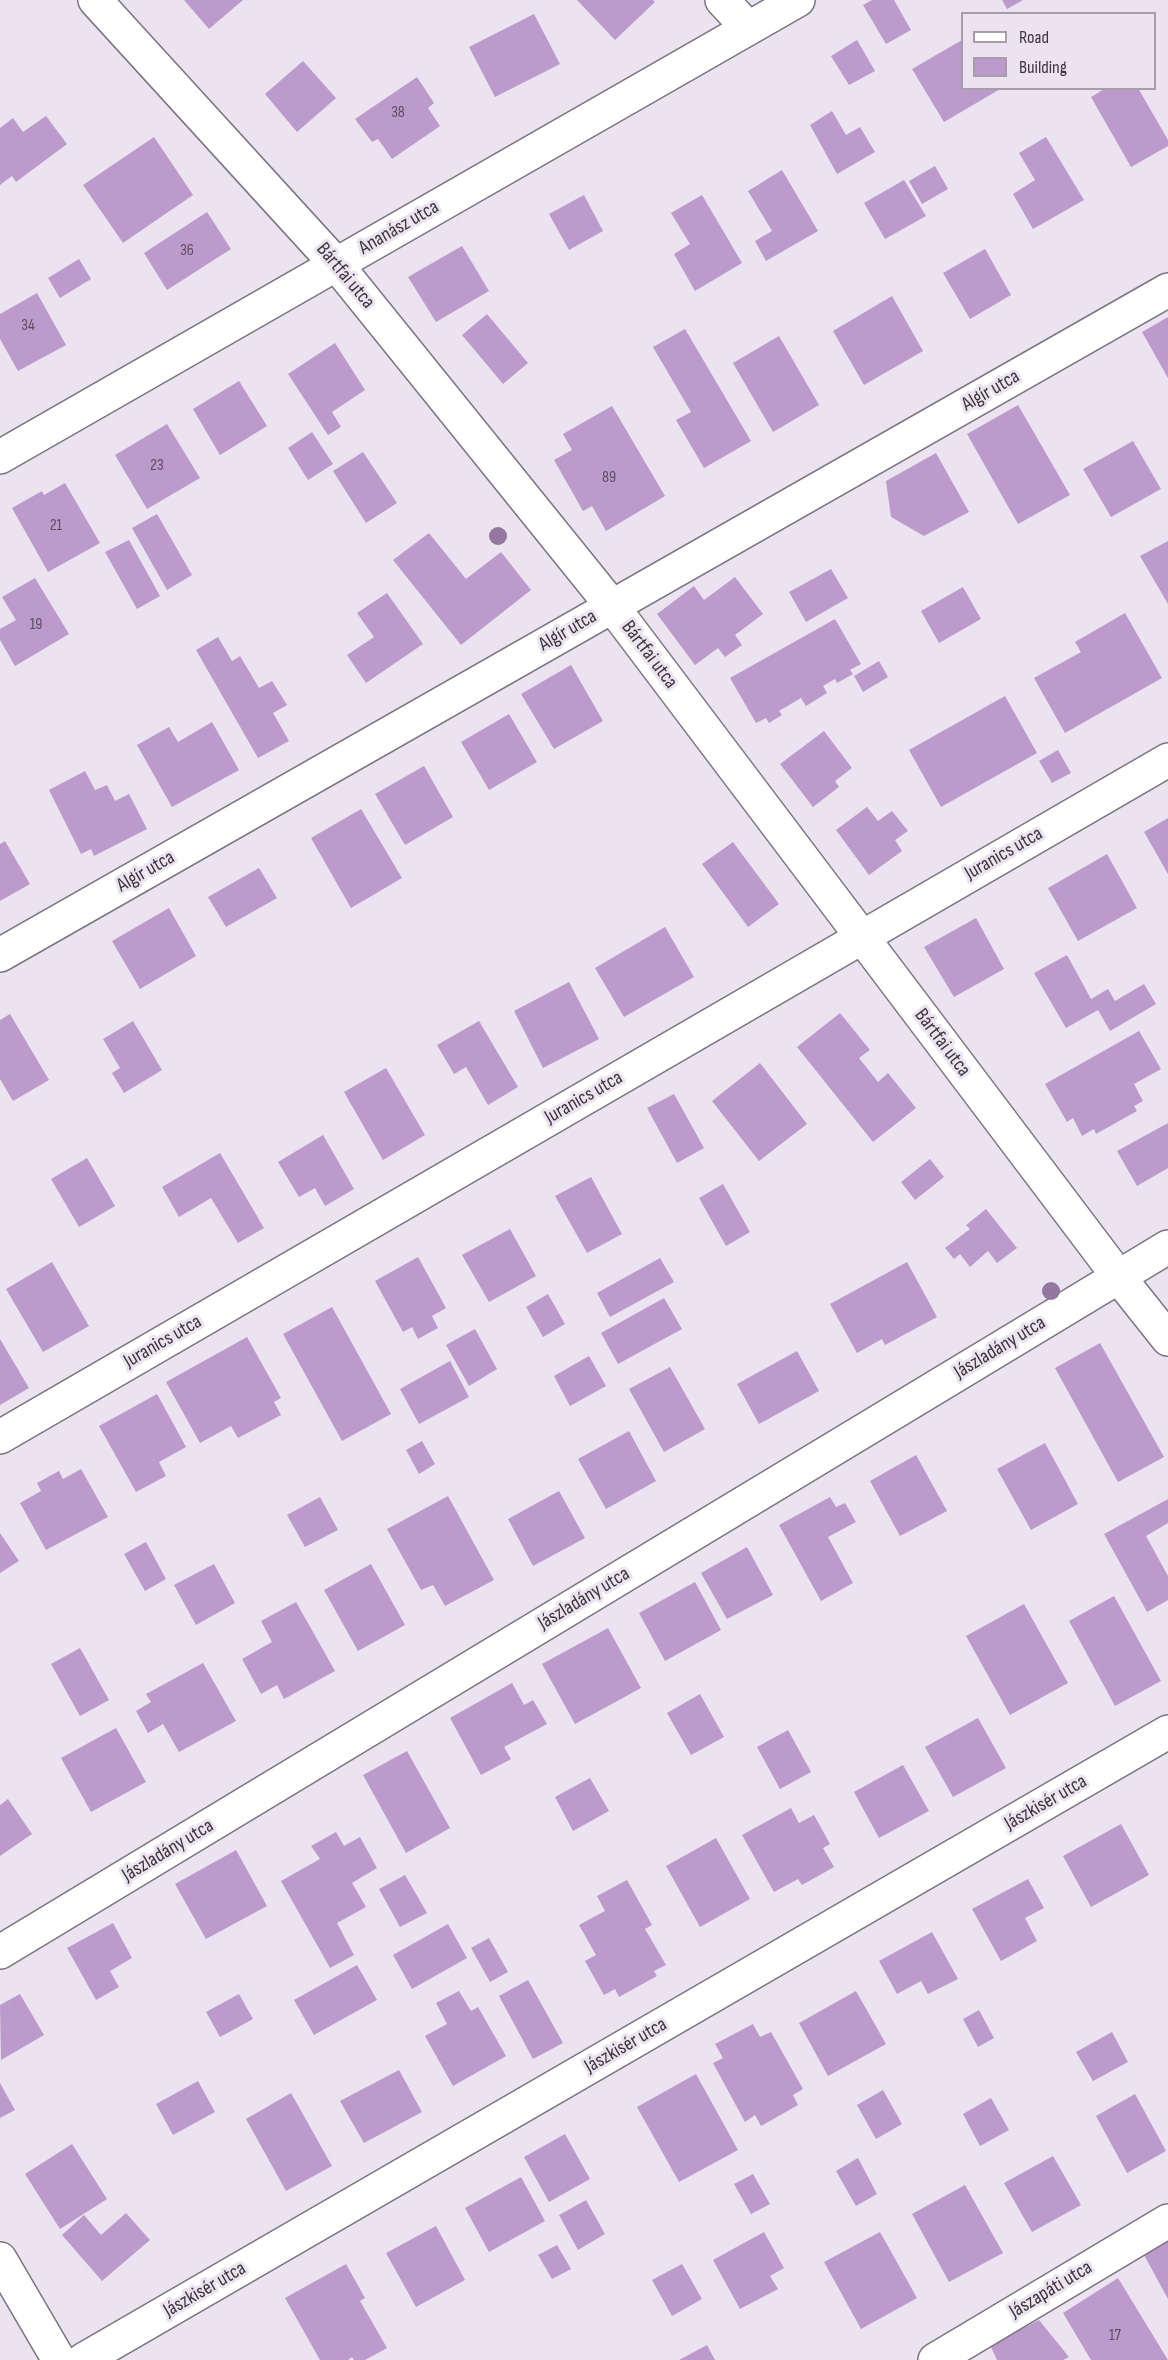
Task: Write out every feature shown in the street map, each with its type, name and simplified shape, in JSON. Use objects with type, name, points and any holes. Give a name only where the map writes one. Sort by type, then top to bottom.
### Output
[{"type":"street","name":"Bártfai utca","points":[[95,0],[336,264],[612,606],[1168,1339]]},
{"type":"street","points":[[722,0],[748,28]]},
{"type":"street","name":"Ananász utca","points":[[0,457],[798,0]]},
{"type":"street","name":"Algír utca","points":[[0,955],[1168,290]]},
{"type":"street","name":"Juranics utca","points":[[0,1437],[1168,760]]},
{"type":"street","name":"Jászladány utca","points":[[0,1952],[1168,1247]]},
{"type":"street","name":"Jászkisér utca","points":[[83,2360],[1168,1732]]},
{"type":"street","name":"Jászapáti utca","points":[[934,2360],[1168,2221]]},
{"type":"street","points":[[0,2259],[59,2360]]},
{"type":"building","points":[[184,0],[243,0],[209,29]]},
{"type":"building","points":[[577,0],[653,0],[655,2],[615,40]]},
{"type":"building","points":[[872,0],[894,0],[911,30],[886,44],[863,5]]},
{"type":"building","points":[[1002,0],[1023,0],[1007,9]]},
{"type":"building","points":[[534,14],[560,64],[495,97],[469,47]]},
{"type":"building","points":[[857,40],[875,71],[849,85],[831,56]]},
{"type":"building","points":[[961,41],[961,90],[999,90],[944,122],[912,69]]},
{"type":"building","points":[[303,61],[336,98],[297,132],[265,94]]},
{"type":"building","points":[[417,77],[434,103],[428,108],[440,126],[392,159],[378,139],[372,142],[355,119]]},
{"type":"building","points":[[1103,90],[1139,90],[1168,140],[1168,146],[1131,167],[1091,97]]},
{"type":"building","points":[[832,111],[846,135],[860,127],[875,152],[837,174],[810,125]]},
{"type":"building","points":[[46,116],[67,144],[16,182],[12,176],[0,185],[0,128],[13,118],[23,132]]},
{"type":"building","points":[[154,137],[193,195],[123,243],[83,185]]},
{"type":"building","points":[[1046,137],[1084,200],[1033,229],[1013,194],[1035,180],[1019,153]]},
{"type":"building","points":[[935,166],[948,189],[922,204],[909,181]]},
{"type":"building","points":[[782,170],[818,231],[766,261],[755,241],[772,231],[748,191]]},
{"type":"building","points":[[904,180],[926,216],[885,239],[864,203]]},
{"type":"building","points":[[584,195],[603,231],[569,250],[549,214]]},
{"type":"building","points":[[702,195],[742,263],[695,291],[674,254],[690,244],[671,213]]},
{"type":"building","points":[[207,212],[231,249],[167,290],[144,253]]},
{"type":"building","points":[[462,246],[489,291],[436,322],[408,277]]},
{"type":"building","points":[[985,249],[1011,295],[970,319],[943,273]]},
{"type":"building","points":[[79,259],[91,279],[60,298],[48,278]]},
{"type":"building","points":[[37,293],[66,345],[18,371],[0,339],[0,314]]},
{"type":"building","points":[[892,296],[923,351],[864,385],[833,331]]},
{"type":"building","points":[[487,314],[528,363],[503,384],[462,335]]},
{"type":"building","points":[[1168,317],[1168,378],[1142,332]]},
{"type":"building","points":[[685,329],[751,441],[704,468],[676,420],[691,412],[653,347]]},
{"type":"building","points":[[779,336],[819,405],[773,432],[733,363]]},
{"type":"building","points":[[335,343],[365,390],[332,412],[341,427],[328,435],[288,374]]},
{"type":"building","points":[[239,381],[267,426],[220,455],[193,409]]},
{"type":"building","points":[[1018,405],[1070,495],[1018,524],[967,434]]},
{"type":"building","points":[[612,406],[665,496],[606,531],[592,506],[583,511],[554,460],[572,450],[563,434]]},
{"type":"building","points":[[167,424],[200,478],[147,509],[115,455]]},
{"type":"building","points":[[312,432],[333,464],[308,480],[288,448]]},
{"type":"building","points":[[1133,441],[1161,489],[1111,517],[1083,469]]},
{"type":"building","points":[[363,452],[397,503],[366,523],[333,471]]},
{"type":"building","points":[[936,453],[969,512],[924,536],[891,517],[886,481]]},
{"type":"building","points":[[65,483],[100,543],[48,572],[12,508],[42,491],[44,495]]},
{"type":"building","points":[[157,514],[192,575],[167,590],[132,528]]},
{"type":"building","points":[[429,533],[466,579],[501,552],[531,590],[461,645],[393,560]]},
{"type":"building","points":[[129,540],[160,596],[137,609],[105,552]]},
{"type":"building","points":[[1168,541],[1168,604],[1140,556]]},
{"type":"building","points":[[831,569],[848,598],[806,622],[789,592]]},
{"type":"building","points":[[735,577],[763,614],[735,635],[742,645],[725,657],[718,648],[695,665],[657,614],[694,586],[704,600]]},
{"type":"building","points":[[35,578],[69,634],[15,666],[0,640],[0,629],[16,620],[2,597]]},
{"type":"building","points":[[963,587],[981,619],[939,643],[921,611]]},
{"type":"building","points":[[387,593],[423,644],[366,683],[347,655],[374,637],[357,613]]},
{"type":"building","points":[[1125,613],[1162,678],[1065,733],[1034,678],[1081,652],[1075,642]]},
{"type":"building","points":[[835,619],[861,664],[850,670],[853,674],[837,683],[835,679],[823,686],[827,693],[806,706],[801,698],[779,711],[782,715],[769,723],[766,718],[756,723],[730,678]]},
{"type":"building","points":[[218,637],[232,661],[240,656],[259,688],[272,681],[287,705],[273,713],[289,741],[258,758],[196,650]]},
{"type":"building","points":[[879,661],[888,677],[863,692],[854,676]]},
{"type":"building","points":[[571,665],[603,721],[554,749],[521,694]]},
{"type":"building","points":[[1005,696],[1037,753],[941,807],[909,750]]},
{"type":"building","points":[[509,714],[537,762],[489,790],[461,742]]},
{"type":"building","points":[[212,722],[239,770],[172,807],[137,745],[169,727],[178,742]]},
{"type":"building","points":[[824,731],[852,768],[835,781],[839,787],[813,807],[780,764]]},
{"type":"building","points":[[1058,750],[1071,773],[1052,783],[1039,761]]},
{"type":"building","points":[[424,766],[453,817],[405,845],[375,794]]},
{"type":"building","points":[[85,771],[95,790],[107,785],[115,801],[129,794],[147,829],[94,856],[91,849],[81,854],[49,790]]},
{"type":"building","points":[[867,807],[878,821],[892,811],[908,831],[895,840],[902,851],[869,875],[836,830]]},
{"type":"building","points":[[361,809],[402,878],[351,908],[311,838]]},
{"type":"building","points":[[1168,818],[1168,874],[1144,832]]},
{"type":"building","points":[[5,841],[30,884],[0,901],[0,844]]},
{"type":"building","points":[[733,842],[779,904],[748,927],[702,864]]},
{"type":"building","points":[[1107,854],[1137,908],[1078,941],[1048,888]]},
{"type":"building","points":[[259,868],[277,898],[226,927],[208,897]]},
{"type":"building","points":[[169,908],[196,956],[140,989],[112,941]]},
{"type":"building","points":[[976,918],[1004,969],[954,997],[924,947]]},
{"type":"building","points":[[665,927],[694,977],[624,1017],[595,968]]},
{"type":"building","points":[[1067,955],[1091,999],[1108,989],[1115,1001],[1144,984],[1156,1004],[1110,1031],[1098,1010],[1066,1028],[1034,973]]},
{"type":"building","points":[[569,982],[599,1039],[543,1068],[514,1011]]},
{"type":"building","points":[[840,1013],[870,1050],[859,1058],[878,1082],[888,1073],[916,1108],[873,1142],[797,1047]]},
{"type":"building","points":[[10,1014],[49,1080],[13,1101],[0,1079],[0,1020]]},
{"type":"building","points":[[133,1021],[162,1070],[124,1093],[112,1073],[120,1068],[103,1039]]},
{"type":"building","points":[[479,1021],[518,1087],[488,1105],[466,1067],[454,1074],[437,1045]]},
{"type":"building","points":[[1139,1031],[1161,1069],[1134,1084],[1143,1101],[1134,1106],[1137,1111],[1096,1134],[1094,1129],[1082,1136],[1073,1118],[1067,1122],[1045,1084]]},
{"type":"building","points":[[760,1063],[807,1124],[759,1161],[712,1101]]},
{"type":"building","points":[[386,1068],[425,1135],[383,1160],[344,1092]]},
{"type":"building","points":[[674,1094],[704,1148],[677,1163],[647,1108]]},
{"type":"building","points":[[1168,1123],[1168,1168],[1137,1186],[1117,1151]]},
{"type":"building","points":[[323,1135],[354,1189],[325,1206],[315,1188],[299,1197],[278,1162]]},
{"type":"building","points":[[220,1153],[264,1228],[238,1243],[211,1198],[179,1217],[162,1187]]},
{"type":"building","points":[[87,1158],[115,1206],[79,1227],[51,1179]]},
{"type":"building","points":[[930,1159],[944,1177],[915,1200],[901,1182]]},
{"type":"building","points":[[591,1177],[622,1234],[587,1253],[555,1196]]},
{"type":"building","points":[[723,1184],[750,1232],[726,1246],[699,1198]]},
{"type":"building","points":[[986,1209],[1017,1248],[997,1263],[988,1251],[970,1267],[960,1254],[954,1259],[945,1248],[970,1229],[966,1225]]},
{"type":"building","points":[[510,1229],[536,1276],[489,1302],[462,1255]]},
{"type":"building","points":[[418,1257],[446,1308],[432,1316],[438,1328],[418,1339],[412,1327],[403,1332],[375,1281]]},
{"type":"building","points":[[660,1258],[674,1282],[610,1317],[597,1293]]},
{"type":"building","points":[[52,1262],[89,1326],[43,1352],[6,1289]]},
{"type":"building","points":[[907,1262],[937,1317],[885,1345],[882,1339],[857,1353],[830,1304]]},
{"type":"building","points":[[548,1294],[565,1324],[543,1337],[526,1307]]},
{"type":"building","points":[[664,1298],[682,1329],[618,1364],[601,1333]]},
{"type":"building","points":[[332,1307],[391,1414],[342,1441],[283,1334]]},
{"type":"building","points":[[475,1329],[497,1369],[469,1386],[446,1345]]},
{"type":"building","points":[[247,1337],[281,1398],[274,1402],[281,1415],[238,1438],[231,1426],[200,1443],[166,1382]]},
{"type":"building","points":[[0,1339],[29,1388],[0,1405]]},
{"type":"building","points":[[1100,1343],[1164,1457],[1118,1482],[1055,1368]]},
{"type":"building","points":[[797,1351],[819,1391],[759,1424],[737,1384]]},
{"type":"building","points":[[589,1356],[606,1386],[570,1406],[554,1376]]},
{"type":"building","points":[[450,1361],[469,1397],[419,1424],[400,1389]]},
{"type":"building","points":[[670,1367],[705,1429],[664,1452],[629,1389]]},
{"type":"building","points":[[157,1394],[186,1447],[159,1462],[166,1476],[136,1492],[99,1426]]},
{"type":"building","points":[[629,1431],[656,1481],[606,1509],[578,1459]]},
{"type":"building","points":[[422,1441],[435,1464],[419,1474],[406,1450]]},
{"type":"building","points":[[1045,1443],[1078,1504],[1031,1530],[997,1469]]},
{"type":"building","points":[[916,1455],[947,1511],[900,1536],[870,1481]]},
{"type":"building","points":[[81,1469],[108,1517],[46,1550],[20,1503],[41,1491],[37,1483],[59,1471],[63,1479]]},
{"type":"building","points":[[559,1491],[585,1538],[533,1566],[508,1519]]},
{"type":"building","points":[[448,1496],[494,1580],[445,1606],[433,1585],[421,1590],[387,1529]]},
{"type":"building","points":[[320,1497],[338,1530],[305,1547],[287,1515]]},
{"type":"building","points":[[830,1497],[836,1507],[845,1503],[856,1522],[828,1537],[853,1583],[821,1601],[779,1525]]},
{"type":"building","points":[[1168,1499],[1168,1523],[1146,1536],[1168,1576],[1168,1600],[1147,1612],[1104,1534]]},
{"type":"building","points":[[0,1533],[19,1561],[0,1573]]},
{"type":"building","points":[[146,1542],[166,1579],[145,1591],[124,1554]]},
{"type":"building","points":[[747,1547],[773,1595],[727,1619],[701,1573]]},
{"type":"building","points":[[214,1564],[235,1603],[196,1625],[174,1585]]},
{"type":"building","points":[[371,1564],[405,1625],[358,1651],[324,1590]]},
{"type":"building","points":[[695,1582],[721,1630],[665,1661],[639,1613]]},
{"type":"building","points":[[1114,1596],[1161,1681],[1115,1706],[1069,1621]]},
{"type":"building","points":[[296,1602],[335,1671],[284,1699],[277,1685],[261,1694],[242,1659],[272,1642],[261,1621]]},
{"type":"building","points":[[1024,1604],[1068,1683],[1010,1715],[966,1636]]},
{"type":"building","points":[[608,1628],[641,1688],[575,1724],[542,1664]]},
{"type":"building","points":[[80,1648],[109,1700],[80,1716],[51,1664]]},
{"type":"building","points":[[203,1663],[236,1721],[179,1752],[163,1724],[148,1733],[136,1711],[151,1702],[146,1694]]},
{"type":"building","points":[[512,1683],[524,1705],[533,1700],[547,1724],[504,1747],[511,1759],[481,1775],[450,1718]]},
{"type":"building","points":[[700,1694],[724,1737],[691,1755],[667,1713]]},
{"type":"building","points":[[978,1718],[1006,1768],[953,1797],[925,1747]]},
{"type":"building","points":[[116,1728],[146,1782],[91,1812],[61,1758]]},
{"type":"building","points":[[788,1730],[811,1772],[780,1789],[757,1747]]},
{"type":"building","points":[[407,1751],[450,1828],[406,1853],[363,1775]]},
{"type":"building","points":[[903,1765],[929,1811],[879,1838],[854,1792]]},
{"type":"building","points":[[590,1778],[609,1811],[573,1831],[555,1797]]},
{"type":"building","points":[[8,1799],[32,1834],[0,1856],[0,1805]]},
{"type":"building","points":[[791,1808],[799,1823],[814,1815],[830,1844],[823,1848],[834,1867],[802,1885],[798,1879],[774,1892],[742,1835]]},
{"type":"building","points":[[1121,1824],[1149,1875],[1091,1907],[1063,1856]]},
{"type":"building","points":[[336,1832],[344,1846],[360,1837],[377,1868],[352,1883],[366,1907],[337,1923],[354,1955],[330,1968],[281,1881],[320,1859],[311,1846]]},
{"type":"building","points":[[716,1838],[750,1899],[700,1927],[666,1866]]},
{"type":"building","points":[[236,1850],[267,1906],[206,1939],[175,1884]]},
{"type":"building","points":[[405,1875],[427,1913],[400,1927],[379,1889]]},
{"type":"building","points":[[1028,1879],[1044,1908],[1025,1918],[1037,1941],[1001,1961],[972,1909]]},
{"type":"building","points":[[627,1880],[652,1925],[645,1929],[666,1965],[654,1971],[657,1976],[619,1997],[615,1989],[604,1995],[585,1961],[596,1955],[579,1925],[605,1911],[597,1896]]},
{"type":"building","points":[[113,1923],[132,1958],[110,1971],[119,1987],[96,2000],[67,1948]]},
{"type":"building","points":[[448,1924],[467,1958],[412,1989],[393,1955]]},
{"type":"building","points":[[932,1932],[958,1979],[928,1994],[921,1981],[897,1994],[879,1961]]},
{"type":"building","points":[[489,1938],[508,1972],[490,1982],[471,1948]]},
{"type":"building","points":[[357,1965],[377,2000],[314,2035],[294,2000]]},
{"type":"building","points":[[528,1980],[563,2043],[533,2059],[499,1996]]},
{"type":"building","points":[[459,1991],[471,2011],[478,2007],[506,2056],[453,2086],[425,2036],[447,2024],[436,2003]]},
{"type":"building","points":[[856,1991],[886,2044],[828,2076],[799,2023]]},
{"type":"building","points":[[20,1994],[44,2035],[1,2060],[0,2005]]},
{"type":"building","points":[[239,1994],[253,2019],[220,2037],[206,2012]]},
{"type":"building","points":[[979,2010],[994,2038],[978,2047],[963,2019]]},
{"type":"building","points":[[753,2024],[760,2037],[771,2032],[803,2089],[793,2095],[798,2105],[761,2126],[755,2115],[745,2122],[713,2063],[723,2058],[715,2044]]},
{"type":"building","points":[[1112,2032],[1128,2062],[1093,2081],[1076,2052]]},
{"type":"building","points":[[399,2070],[422,2112],[364,2143],[340,2101]]},
{"type":"building","points":[[696,2074],[738,2150],[679,2182],[637,2107]]},
{"type":"building","points":[[198,2081],[215,2112],[173,2135],[156,2104]]},
{"type":"building","points":[[0,2083],[15,2110],[0,2118]]},
{"type":"building","points":[[883,2090],[902,2124],[876,2139],[857,2105]]},
{"type":"building","points":[[291,2093],[332,2166],[286,2191],[246,2119]]},
{"type":"building","points":[[1135,2094],[1166,2151],[1127,2173],[1096,2116]]},
{"type":"building","points":[[991,2098],[1009,2130],[980,2146],[963,2114]]},
{"type":"building","points":[[565,2134],[590,2179],[549,2202],[524,2157]]},
{"type":"building","points":[[72,2144],[107,2199],[60,2229],[25,2174]]},
{"type":"building","points":[[1053,2156],[1081,2205],[1032,2232],[1004,2183]]},
{"type":"building","points":[[858,2158],[877,2194],[856,2206],[836,2171]]},
{"type":"building","points":[[753,2174],[770,2204],[751,2214],[734,2184]]},
{"type":"building","points":[[521,2177],[545,2221],[489,2252],[465,2208]]},
{"type":"building","points":[[965,2185],[1003,2253],[949,2282],[912,2214]]},
{"type":"building","points":[[586,2200],[605,2234],[578,2250],[559,2215]]},
{"type":"building","points":[[126,2213],[150,2240],[102,2281],[62,2235],[84,2215],[101,2235]]},
{"type":"building","points":[[436,2226],[465,2280],[416,2307],[386,2253]]},
{"type":"building","points":[[764,2232],[784,2268],[770,2276],[778,2289],[740,2309],[713,2260]]},
{"type":"building","points":[[880,2232],[917,2298],[861,2329],[824,2262]]},
{"type":"building","points":[[1168,2241],[1168,2299],[1144,2255]]},
{"type":"building","points":[[557,2245],[571,2269],[552,2279],[538,2255]]},
{"type":"building","points":[[346,2264],[365,2298],[360,2301],[387,2348],[365,2360],[354,2360],[352,2357],[348,2360],[320,2360],[285,2298]]},
{"type":"building","points":[[682,2264],[702,2299],[672,2316],[652,2280]]},
{"type":"building","points":[[1118,2278],[1168,2360],[1091,2360],[1063,2313]]},
{"type":"building","points":[[1039,2320],[1069,2357],[1063,2360],[997,2360],[990,2345]]},
{"type":"building","points":[[707,2345],[715,2360],[679,2360]]}]
